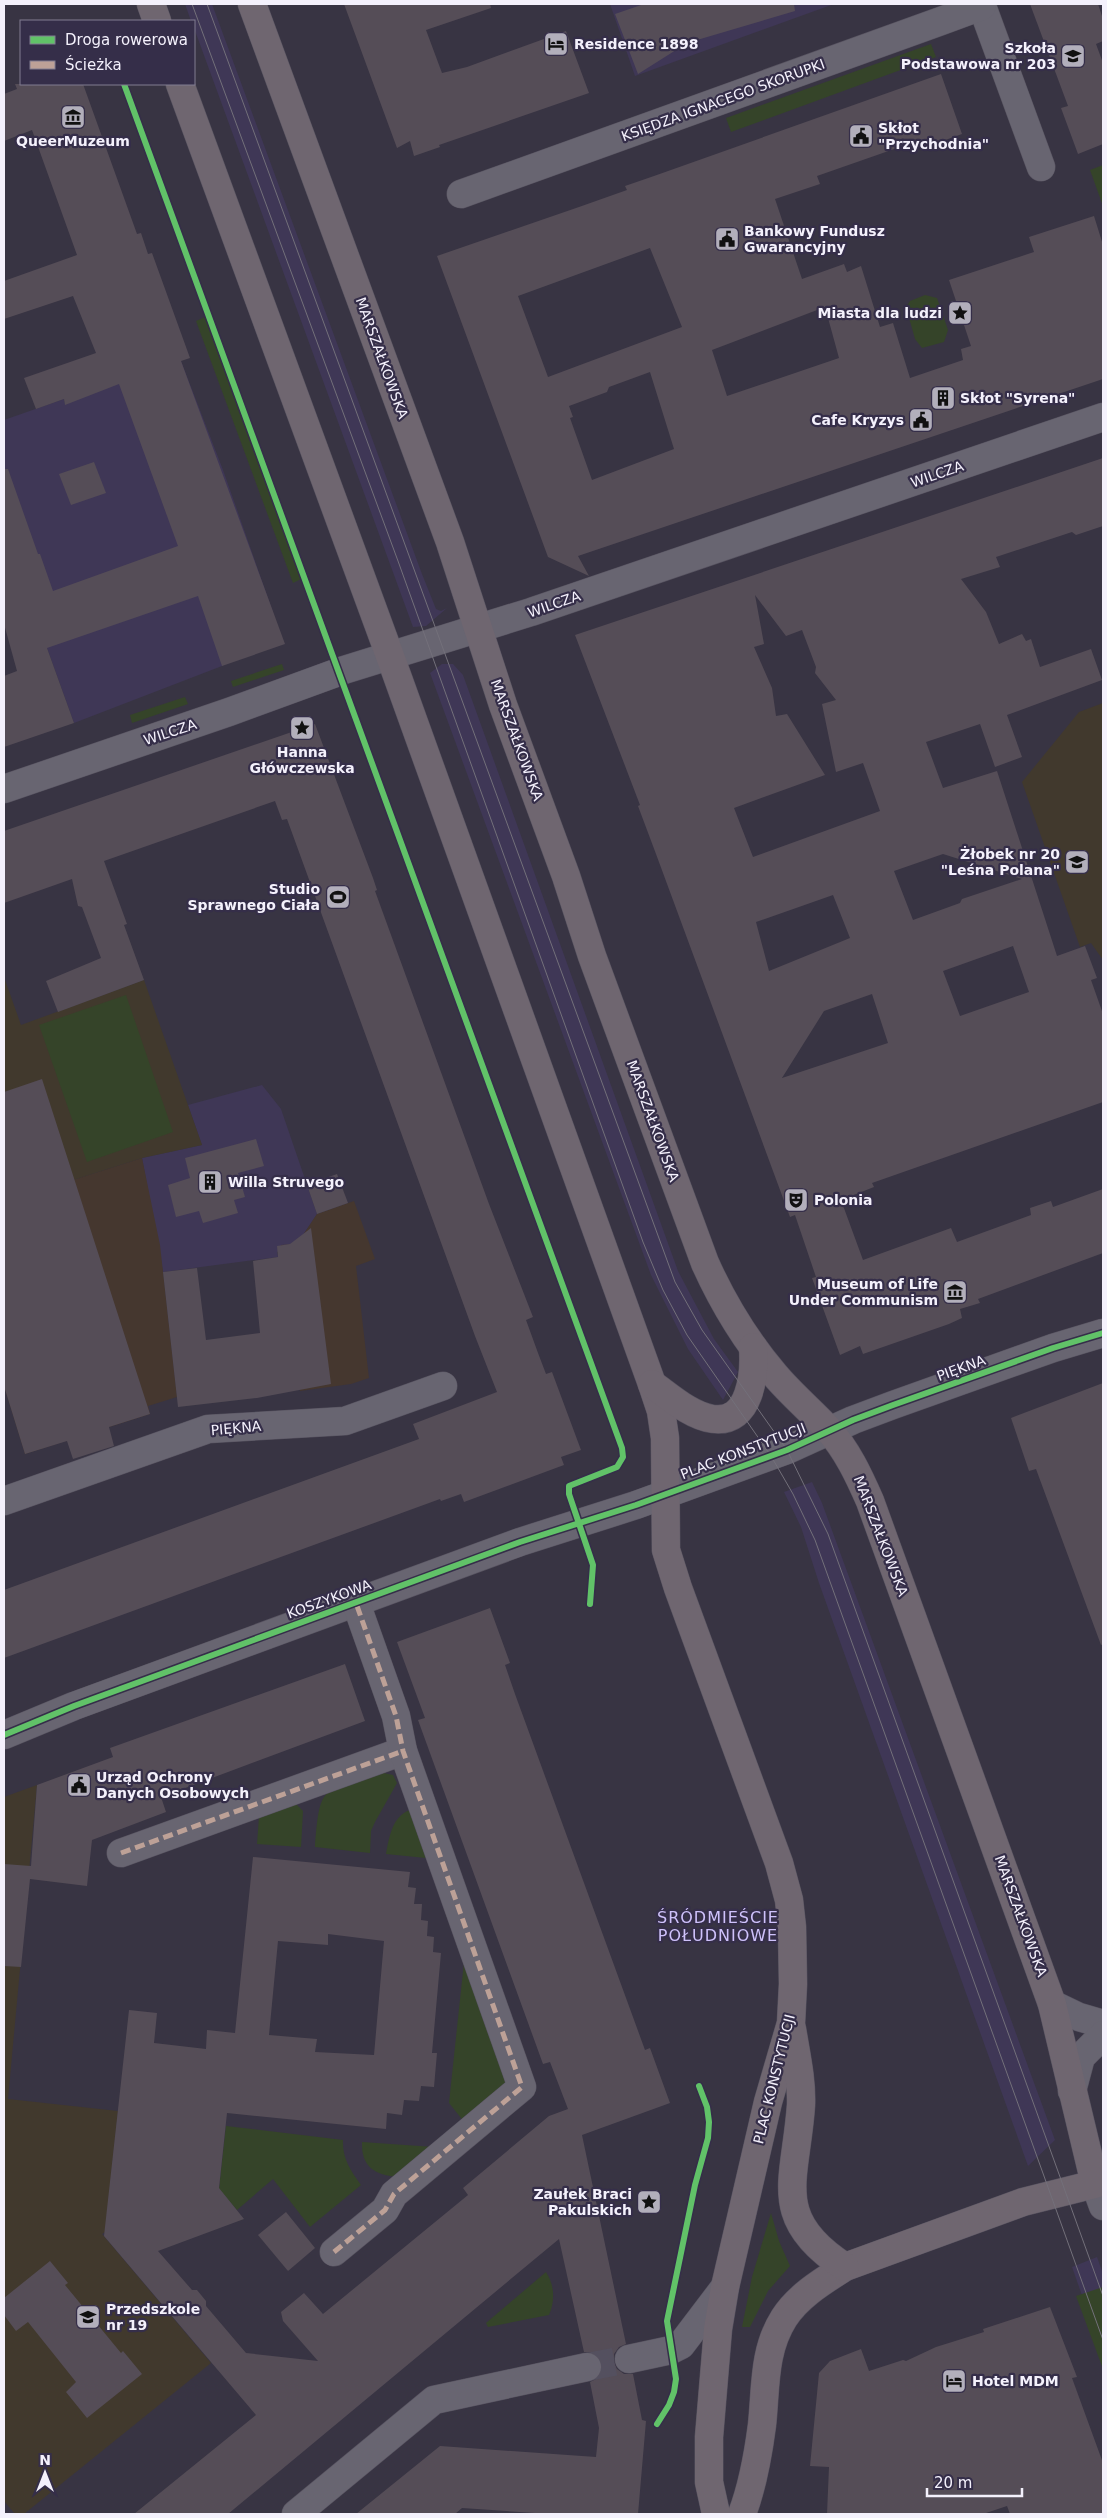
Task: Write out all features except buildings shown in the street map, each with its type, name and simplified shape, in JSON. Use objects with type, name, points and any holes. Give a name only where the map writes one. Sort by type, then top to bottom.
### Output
[{"type":"main road","points":[[151,4],[157,20]]},
{"type":"main road","name":"MARSZAŁKOWSKA","points":[[252,4],[450,542],[592,956],[705,1263],[722,1300],[753,1347],[776,1376],[829,1430],[846,1453],[870,1501],[1052,2004],[1099,2195]]},
{"type":"main road","points":[[180,85],[390,656],[661,1410],[665,1438],[665,1494]]},
{"type":"main road","points":[[652,1384],[674,1400],[702,1415],[714,1419],[727,1418],[734,1414],[748,1396],[754,1364],[753,1347]]},
{"type":"main road","name":"PLAC KONSTYTUCJI","points":[[665,1494],[666,1550],[672,1573],[779,1863],[789,1900],[794,1955],[791,2023],[768,2102],[725,2287],[718,2328],[709,2438],[709,2482],[716,2514]]},
{"type":"main road","points":[[791,2023],[798,2064],[801,2104],[792,2181],[795,2210],[797,2219],[810,2240],[821,2252],[845,2267]]},
{"type":"main road","points":[[742,2514],[753,2486],[767,2362],[784,2318],[796,2303],[826,2278],[845,2267],[1023,2202],[1099,2195]]},
{"type":"street","points":[[982,5],[1041,167]]},
{"type":"street","name":"KSIĘDZA IGNACEGO SKORUPKI","points":[[461,194],[982,5]]},
{"type":"street","name":"WILCZA","points":[[4,789],[390,656],[1103,417]]},
{"type":"street","name":"PIĘKNA","points":[[829,1430],[861,1416],[1053,1348],[1103,1333]]},
{"type":"street","name":"PIĘKNA","points":[[4,1500],[208,1429],[344,1420],[444,1386]]},
{"type":"street","name":"PLAC KONSTYTUCJI","points":[[665,1494],[787,1450],[829,1430]]},
{"type":"street","name":"KOSZYKOWA","points":[[4,1735],[74,1706],[520,1542],[665,1494]]},
{"type":"street","points":[[334,2252],[385,2210],[394,2194],[522,2087],[403,1751],[396,1716],[356,1603]]},
{"type":"street","points":[[121,1853],[403,1751]]},
{"type":"street","points":[[1052,2004],[1079,2017],[1103,2024]]},
{"type":"street","points":[[1072,2091],[1081,2057],[1103,2035]]},
{"type":"street","points":[[629,2358],[671,2350],[681,2345],[725,2287]]},
{"type":"street","points":[[296,2514],[434,2400],[587,2367]]},
{"type":"shaded area","points":[[185,4],[212,4],[422,574],[436,609],[441,611],[447,608],[426,626],[413,627],[195,31],[195,20],[191,20]]},
{"type":"shaded area","points":[[610,4],[834,4],[635,76]]},
{"type":"shaded area","points":[[181,361],[223,470],[274,615],[222,666],[74,723],[16,562],[4,566],[4,420],[64,399],[65,404],[133,376]]},
{"type":"shaded area","points":[[442,664],[453,664],[463,675],[678,1271],[714,1339],[738,1372],[723,1400],[688,1349],[651,1275],[430,673]]},
{"type":"shaded area","name":"Żłobek nr 20 \"Leśna Polana\"","points":[[1103,703],[1103,960],[1091,943],[1080,947],[1022,782],[1079,712]]},
{"type":"shaded area","points":[[4,977],[21,1025],[144,980],[202,1145],[142,1158],[4,1202]]},
{"type":"shaded area","points":[[262,1085],[281,1109],[317,1214],[297,1244],[277,1252],[278,1257],[163,1272],[142,1158],[202,1145],[188,1105]]},
{"type":"shaded area","points":[[142,1158],[160,1245],[177,1397],[148,1406],[150,1414],[25,1454],[4,1386],[4,1202]]},
{"type":"shaded area","points":[[354,1201],[375,1259],[356,1266],[369,1378],[351,1384],[300,1391],[281,1245],[297,1244],[317,1214]]},
{"type":"shaded area","points":[[812,1482],[822,1503],[1055,2140],[1028,2166],[819,1583],[801,1527],[784,1492]]},
{"type":"shaded area","name":"Przedszkole nr 19","points":[[37,1785],[8,2099],[118,2111],[105,2232],[102,2234],[211,2363],[24,2514],[15,2514],[4,2501],[4,1797]]},
{"type":"shaded area","points":[[1097,2257],[1103,2274],[1103,2355],[1072,2267]]},
{"type":"green space","points":[[931,44],[936,57],[731,132],[726,118]]},
{"type":"green space","points":[[1103,165],[1103,206],[1090,170]]},
{"type":"green space","points":[[925,295],[937,298],[948,330],[944,342],[922,348],[915,339],[906,307],[910,301]]},
{"type":"green space","points":[[205,317],[301,579],[293,583],[196,321]]},
{"type":"green space","points":[[282,664],[284,670],[233,687],[231,681]]},
{"type":"green space","points":[[185,697],[188,704],[132,723],[130,715]]},
{"type":"green space","points":[[126,995],[173,1132],[87,1162],[39,1025]]},
{"type":"green space","points":[[379,1772],[393,1775],[397,1783],[371,1831],[370,1853],[315,1847],[319,1812],[322,1801],[327,1793],[345,1783]]},
{"type":"green space","points":[[296,1804],[303,1811],[301,1847],[257,1844],[259,1817]]},
{"type":"green space","points":[[410,1810],[426,1858],[386,1854],[395,1822]]},
{"type":"green space","points":[[464,1962],[508,2085],[465,2123],[449,2103]]},
{"type":"green space","points":[[226,2126],[343,2140],[346,2158],[361,2185],[310,2227],[273,2179],[237,2210],[219,2189]]},
{"type":"green space","points":[[362,2142],[434,2147],[398,2177],[376,2172],[371,2168],[364,2158]]},
{"type":"green space","points":[[771,2213],[779,2241],[790,2266],[768,2291],[750,2327],[742,2327],[752,2277]]},
{"type":"green space","points":[[546,2272],[553,2294],[549,2315],[488,2327],[486,2323]]},
{"type":"green space","points":[[1103,2287],[1103,2369],[1076,2296]]},
{"type":"tunnel","points":[[587,2367],[629,2359]]},
{"type":"tram line","points":[[192,4],[398,561],[643,1242],[663,1290],[687,1335],[771,1456],[793,1494],[815,1540],[1103,2340]]},
{"type":"tram line","points":[[207,4],[675,1282],[702,1330],[787,1450],[828,1534],[1103,2296]]},
{"type":"marked path","points":[[334,2252],[385,2210],[394,2194],[522,2087],[403,1751],[396,1716],[356,1603]]},
{"type":"marked path","points":[[121,1853],[403,1751]]},
{"type":"cycle path","points":[[124,85],[622,1448],[623,1457],[617,1467],[569,1486],[569,1494],[593,1565],[590,1604]]},
{"type":"cycle path","points":[[4,1735],[74,1706],[520,1542],[636,1505],[787,1450],[853,1420],[893,1405],[1053,1348],[1103,1333]]},
{"type":"cycle path","points":[[657,2424],[669,2405],[674,2392],[676,2379],[667,2321],[695,2185],[708,2138],[709,2122],[707,2107],[699,2086]]},
{"type":"place","name":"Residence 1898","points":[[556,44]]},
{"type":"place","name":"Szkoła Podstawowa nr 203","points":[[1073,56]]},
{"type":"place","name":"QueerMuzeum","points":[[73,117]]},
{"type":"place","name":"Skłot \"Przychodnia\"","points":[[861,136]]},
{"type":"place","name":"Bankowy Fundusz Gwarancyjny","points":[[727,239]]},
{"type":"place","name":"Miasta dla ludzi","points":[[960,313]]},
{"type":"place","name":"Skłot \"Syrena\"","points":[[943,398]]},
{"type":"place","name":"Cafe Kryzys","points":[[921,420]]},
{"type":"place","name":"Hanna Główczewska","points":[[302,728]]},
{"type":"place","name":"Żłobek nr 20 \"Leśna Polana\"","points":[[1077,862]]},
{"type":"place","name":"Studio Sprawnego Ciała","points":[[338,897]]},
{"type":"place","name":"Willa Struvego","points":[[210,1182]]},
{"type":"place","name":"Polonia","points":[[796,1200]]},
{"type":"place","name":"Museum of Life Under Communism","points":[[955,1292]]},
{"type":"place","name":"Urząd Ochrony Danych Osobowych","points":[[79,1785]]},
{"type":"place","name":"Zaułek Braci Pakulskich","points":[[649,2202]]},
{"type":"place","name":"Przedszkole nr 19","points":[[88,2317]]},
{"type":"place","name":"Hotel MDM","points":[[954,2381]]},
{"type":"district","name":"ŚRÓDMIEŚCIE POŁUDNIOWE","points":[[718,1926]]}]
